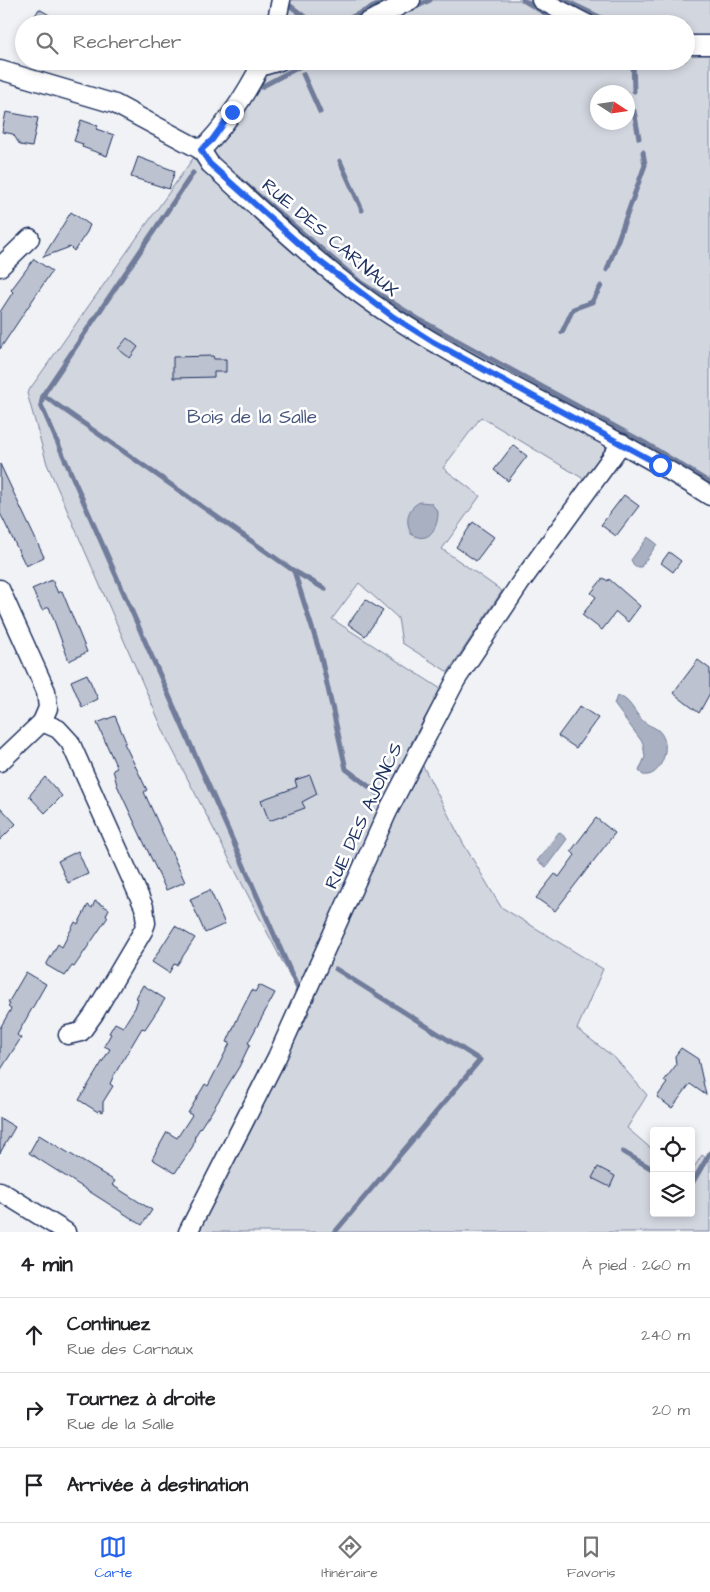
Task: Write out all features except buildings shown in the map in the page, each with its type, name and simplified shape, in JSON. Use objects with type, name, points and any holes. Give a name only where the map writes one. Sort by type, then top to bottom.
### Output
[{"type":"street","points":[[278,15],[281,0]]},
{"type":"street","points":[[382,15],[412,0]]},
{"type":"street","points":[[542,0],[570,15]]},
{"type":"street","points":[[695,45],[710,45]]},
{"type":"street","name":"RUE DES CARNAUX","points":[[0,70],[115,104],[201,150],[210,164],[315,258],[392,316],[433,342],[622,443],[710,496]]},
{"type":"street","points":[[201,150],[212,140],[232,112],[257,70]]},
{"type":"street","points":[[0,267],[30,238]]},
{"type":"street","name":"RUE DES AJONCS","points":[[188,1232],[277,1057],[388,811],[456,680],[521,582],[622,443]]},
{"type":"street","points":[[0,589],[46,691],[48,708],[42,722],[0,762]]},
{"type":"street","points":[[42,722],[58,729],[70,742],[146,915],[143,931],[94,1014],[81,1032],[68,1035]]},
{"type":"street","points":[[0,1190],[58,1230]]},
{"type":"green space","name":"Bois de la Salle","points":[[281,0],[710,0],[710,496],[622,443],[592,484],[481,417],[443,468],[480,496],[442,549],[502,591],[448,672],[402,643],[398,618],[359,583],[332,619],[441,689],[411,743],[463,843],[501,907],[603,969],[577,1029],[615,1058],[647,1095],[627,1128],[650,1148],[650,1217],[695,1217],[695,1166],[702,1155],[710,1161],[710,1232],[196,1232],[309,1013],[167,739],[47,464],[27,393],[256,70],[695,70],[695,15],[277,15]]},
{"type":"water","points":[[420,502],[431,503],[438,512],[438,518],[431,533],[427,536],[417,537],[411,534],[408,515],[412,508]]},
{"type":"water","points":[[648,537],[657,544],[641,567],[635,567],[631,560]]},
{"type":"water","points":[[617,696],[625,699],[639,717],[658,730],[664,739],[665,749],[663,758],[652,774],[643,775],[639,771],[645,757],[643,743],[614,704]]},
{"type":"water","points":[[559,832],[567,839],[546,867],[537,861]]},
{"type":"waterway","points":[[356,15],[388,0]]},
{"type":"waterway","points":[[410,10],[430,0]]},
{"type":"waterway","points":[[523,0],[548,15]]},
{"type":"waterway","points":[[564,0],[595,15]]},
{"type":"waterway","points":[[288,4],[302,15]]},
{"type":"waterway","points":[[261,87],[293,70]]},
{"type":"waterway","points":[[633,70],[634,85]]},
{"type":"waterway","points":[[303,74],[320,112]]},
{"type":"waterway","points":[[635,116],[639,138]]},
{"type":"waterway","points":[[607,270],[645,165],[643,152]]},
{"type":"waterway","points":[[340,161],[362,210]]},
{"type":"waterway","points":[[193,173],[43,395],[41,405],[299,991]]},
{"type":"waterway","points":[[245,184],[360,282],[420,320],[645,443],[710,483]]},
{"type":"waterway","points":[[562,332],[573,309],[592,302],[601,286]]},
{"type":"waterway","points":[[43,395],[294,571],[320,653],[346,769],[380,795]]},
{"type":"waterway","points":[[294,571],[325,589]]},
{"type":"waterway","points":[[335,1232],[480,1060],[336,969]]},
{"type":"waterway","points":[[623,1152],[650,1168]]},
{"type":"waterway","points":[[695,1178],[710,1153]]},
{"type":"route","points":[[232,112],[212,140],[201,150],[210,164],[315,258],[359,294],[433,342],[660,465]]}]
